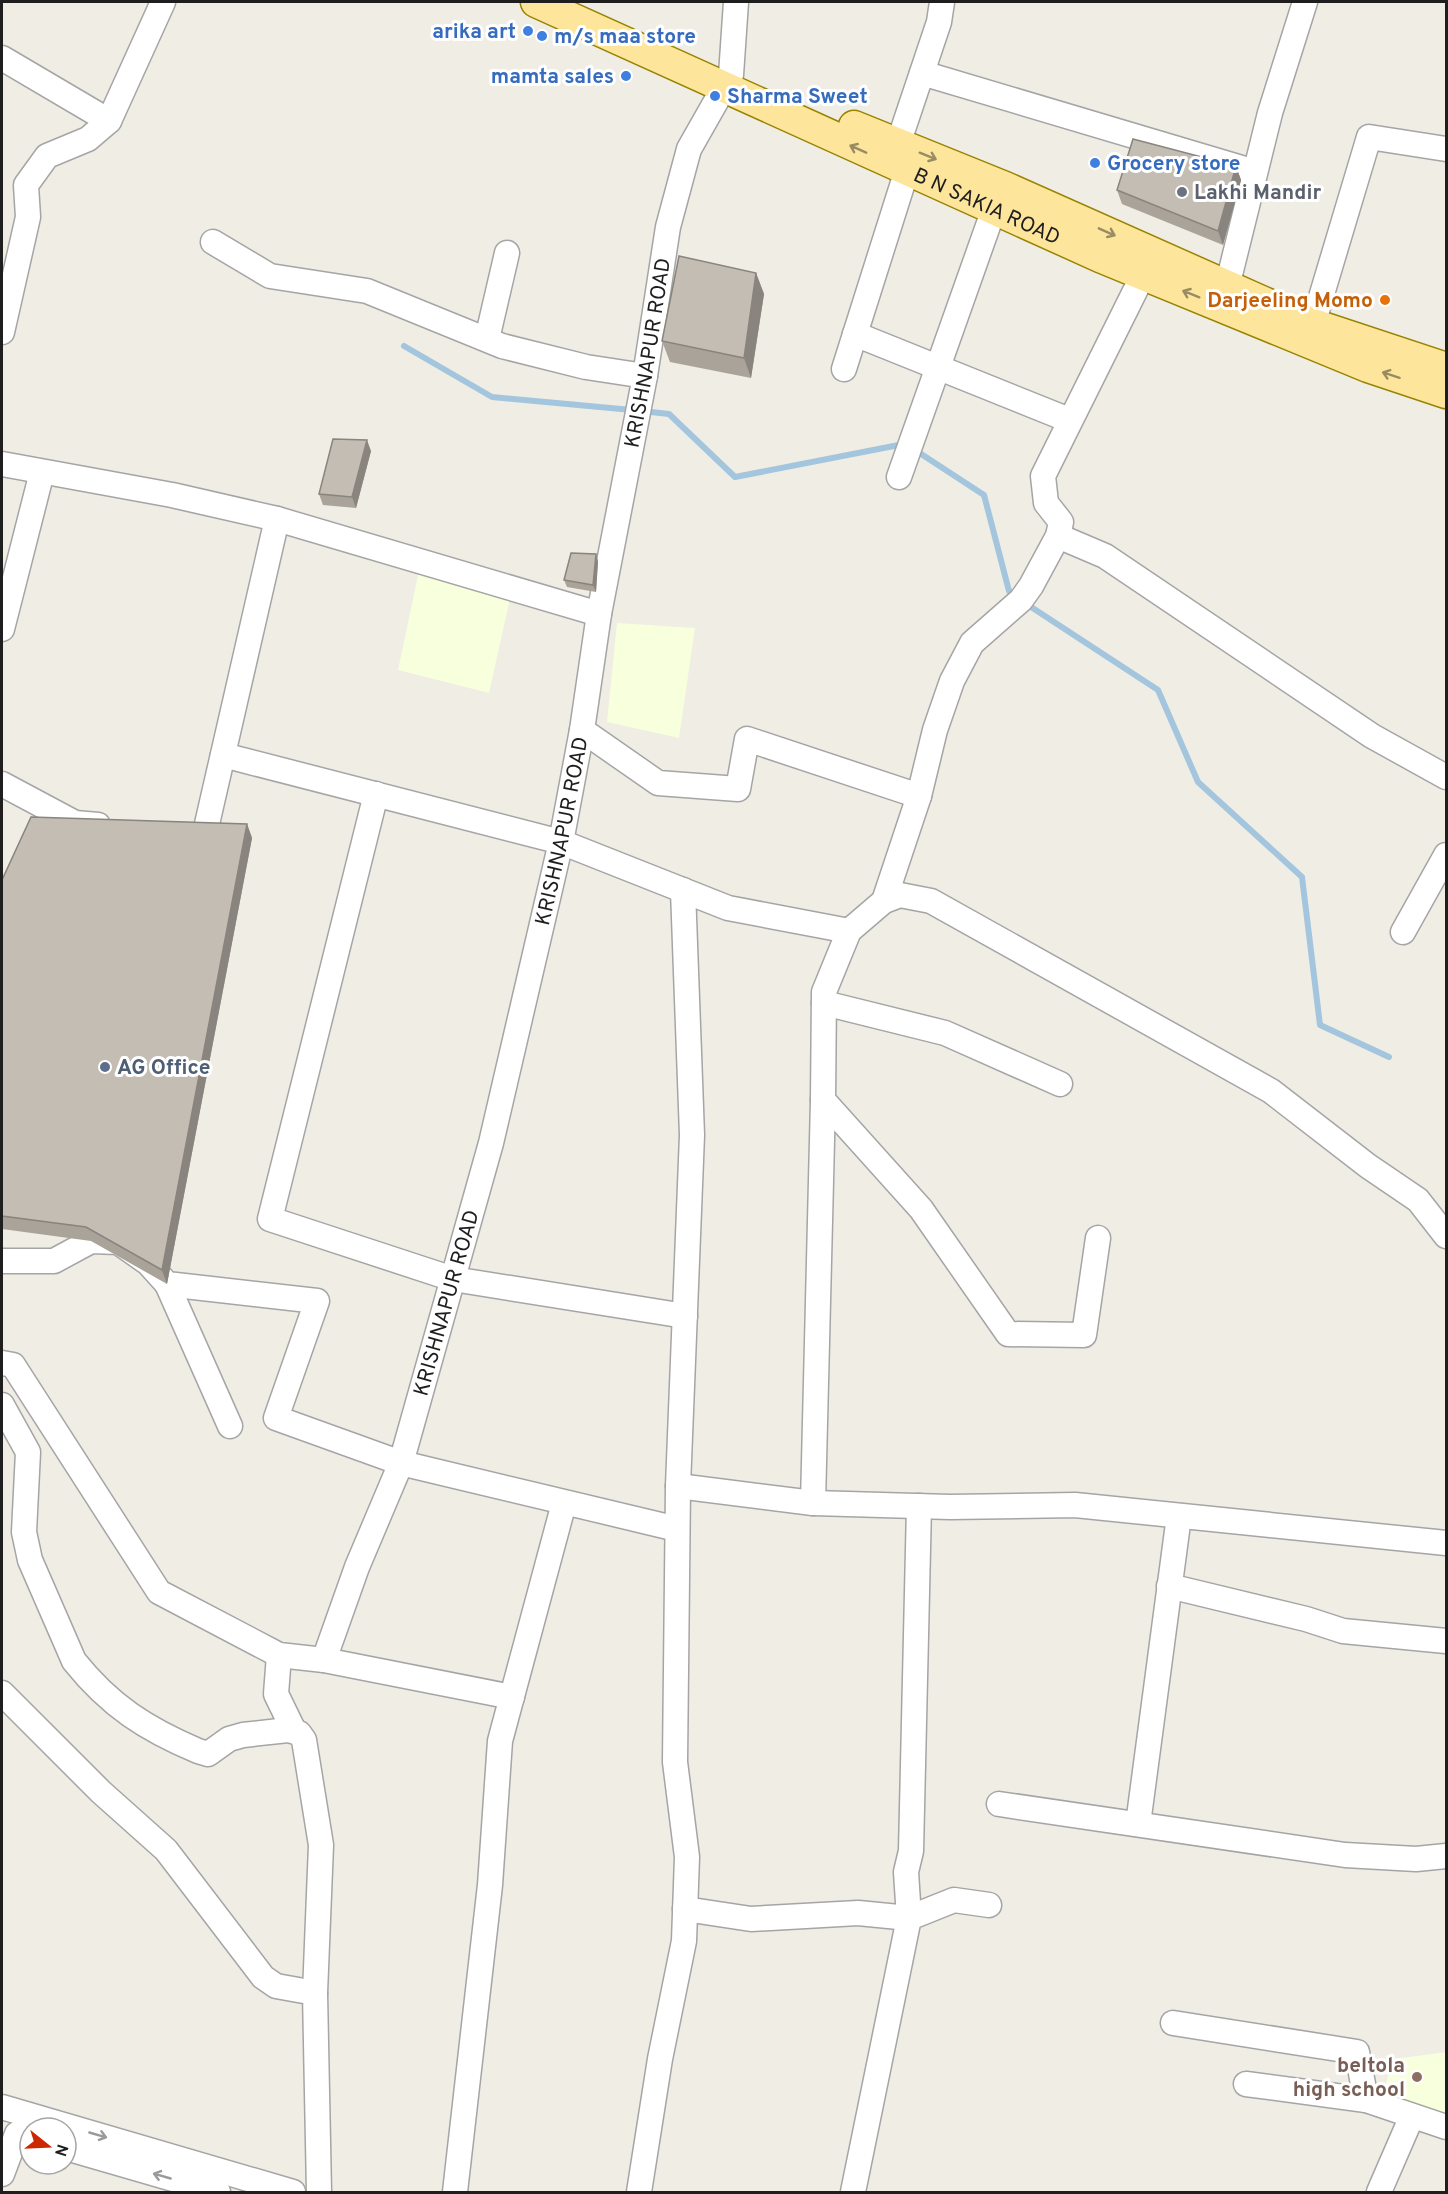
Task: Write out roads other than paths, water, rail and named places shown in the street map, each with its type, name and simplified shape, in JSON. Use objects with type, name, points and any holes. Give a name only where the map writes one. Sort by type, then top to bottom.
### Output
[{"type":"main road","name":"B N SAKIA ROAD","points":[[536,2],[728,82],[899,159],[994,209],[1143,275],[1224,297],[1254,296],[1313,324],[1446,368]]},
{"type":"main road","name":"B N SAKIA ROAD","points":[[565,2],[728,82]]},
{"type":"main road","name":"B N SAKIA ROAD","points":[[899,159],[1016,192],[1368,367],[1446,393]]},
{"type":"street","points":[[2,332],[28,218],[26,185],[47,156],[88,139],[110,121],[163,2]]},
{"type":"street","points":[[728,82],[736,2]]},
{"type":"street","points":[[844,369],[855,334],[921,73],[942,2]]},
{"type":"street","points":[[1224,297],[1270,113],[1305,2]]},
{"type":"street","points":[[2,58],[110,121]]},
{"type":"street","points":[[921,73],[1255,172]]},
{"type":"street","name":"KRISHNAPUR ROAD","points":[[324,1660],[357,1567],[401,1463],[490,1143],[561,842],[582,730],[599,614],[645,376],[668,227],[689,149],[728,82]]},
{"type":"street","points":[[1313,324],[1369,137],[1446,149]]},
{"type":"street","points":[[900,477],[994,209]]},
{"type":"street","points":[[213,242],[270,276],[368,291],[502,346],[586,367],[645,376]]},
{"type":"street","points":[[487,339],[507,253]]},
{"type":"street","points":[[884,901],[919,796],[935,730],[952,681],[972,643],[1021,600],[1058,536],[1061,522],[1047,503],[1043,476],[1069,420],[1120,326],[1143,275]]},
{"type":"street","points":[[855,334],[1069,420]]},
{"type":"street","points":[[2,464],[172,495],[277,519],[599,614]]},
{"type":"street","points":[[2,629],[42,472]]},
{"type":"street","points":[[206,880],[193,835],[224,755],[277,519]]},
{"type":"street","points":[[1058,536],[1105,556],[1372,736],[1446,777]]},
{"type":"street","points":[[582,730],[658,783],[738,789],[747,740],[919,796]]},
{"type":"street","points":[[224,755],[561,842],[728,908],[849,931]]},
{"type":"street","points":[[2,787],[70,833],[122,828]]},
{"type":"street","points":[[376,794],[270,1219],[453,1279],[684,1316]]},
{"type":"street","points":[[1403,932],[1446,855]]},
{"type":"street","points":[[639,2193],[660,2059],[684,1941],[687,1857],[675,1762],[678,1486],[692,1134],[683,890]]},
{"type":"street","points":[[813,1503],[824,992],[849,931],[884,901],[900,896],[931,901],[1035,962],[1271,1091],[1368,1166],[1418,1200],[1446,1236]]},
{"type":"street","points":[[824,1003],[945,1033],[1060,1084]]},
{"type":"street","points":[[823,1100],[921,1209],[1008,1334],[1084,1335],[1098,1238]]},
{"type":"street","points":[[2,1261],[54,1261],[96,1232],[118,1242],[148,1263],[167,1284],[230,1426]]},
{"type":"street","points":[[167,1284],[317,1301],[276,1418],[401,1463],[677,1529]]},
{"type":"street","points":[[2,1363],[13,1365],[159,1592],[279,1655],[324,1660],[512,1697]]},
{"type":"street","points":[[2,1405],[28,1452],[24,1532],[30,1560],[74,1661],[84,1674],[126,1715],[198,1751],[212,1753],[229,1739],[243,1735],[294,1731]]},
{"type":"street","points":[[678,1486],[813,1503],[919,1506],[1076,1505],[1446,1543]]},
{"type":"street","points":[[455,2193],[490,1885],[500,1741],[564,1503]]},
{"type":"street","points":[[853,2193],[909,1918],[906,1872],[911,1851],[919,1506]]},
{"type":"street","points":[[1138,1824],[1179,1516]]},
{"type":"street","points":[[1169,1586],[1306,1619],[1343,1631],[1446,1641]]},
{"type":"street","points":[[279,1655],[276,1694],[294,1731],[304,1740],[321,1845],[315,1993],[319,2193]]},
{"type":"street","points":[[2,1693],[101,1792],[166,1850],[263,1977],[276,1986],[315,1993]]},
{"type":"street","points":[[999,1804],[1345,1855],[1416,1859],[1446,1856]]},
{"type":"street","points":[[685,1909],[751,1919],[858,1913],[909,1918],[954,1900],[989,1905]]},
{"type":"street","points":[[1173,2023],[1357,2052],[1366,2100]]},
{"type":"street","points":[[1246,2084],[1366,2100],[1446,2127]]},
{"type":"street","points":[[2,2107],[293,2193]]},
{"type":"street","points":[[1379,2193],[1413,2116]]},
{"type":"street","points":[[2,2174],[16,2134]]},
{"type":"street","points":[[78,2152],[218,2193]]},
{"type":"waterway","points":[[404,346],[492,397],[632,410]]},
{"type":"waterway","points":[[642,411],[669,414],[735,477],[904,444]]},
{"type":"waterway","points":[[915,450],[984,495],[1009,591],[1017,597]]},
{"type":"waterway","points":[[1025,603],[1158,690],[1198,782],[1302,877],[1320,1025],[1389,1057]]},
{"type":"place","name":"arika art","points":[[528,31]]},
{"type":"place","name":"m/s maa store","points":[[542,36]]},
{"type":"place","name":"mamta sales","points":[[626,76]]},
{"type":"place","name":"Sharma Sweet","points":[[715,96]]},
{"type":"place","name":"Grocery store","points":[[1095,163]]},
{"type":"place","name":"Lakhi Mandir","points":[[1182,192]]},
{"type":"place","name":"Darjeeling Momo","points":[[1385,300]]},
{"type":"place","name":"AG Office","points":[[105,1067]]},
{"type":"place","name":"beltola high school","points":[[1417,2077]]}]
